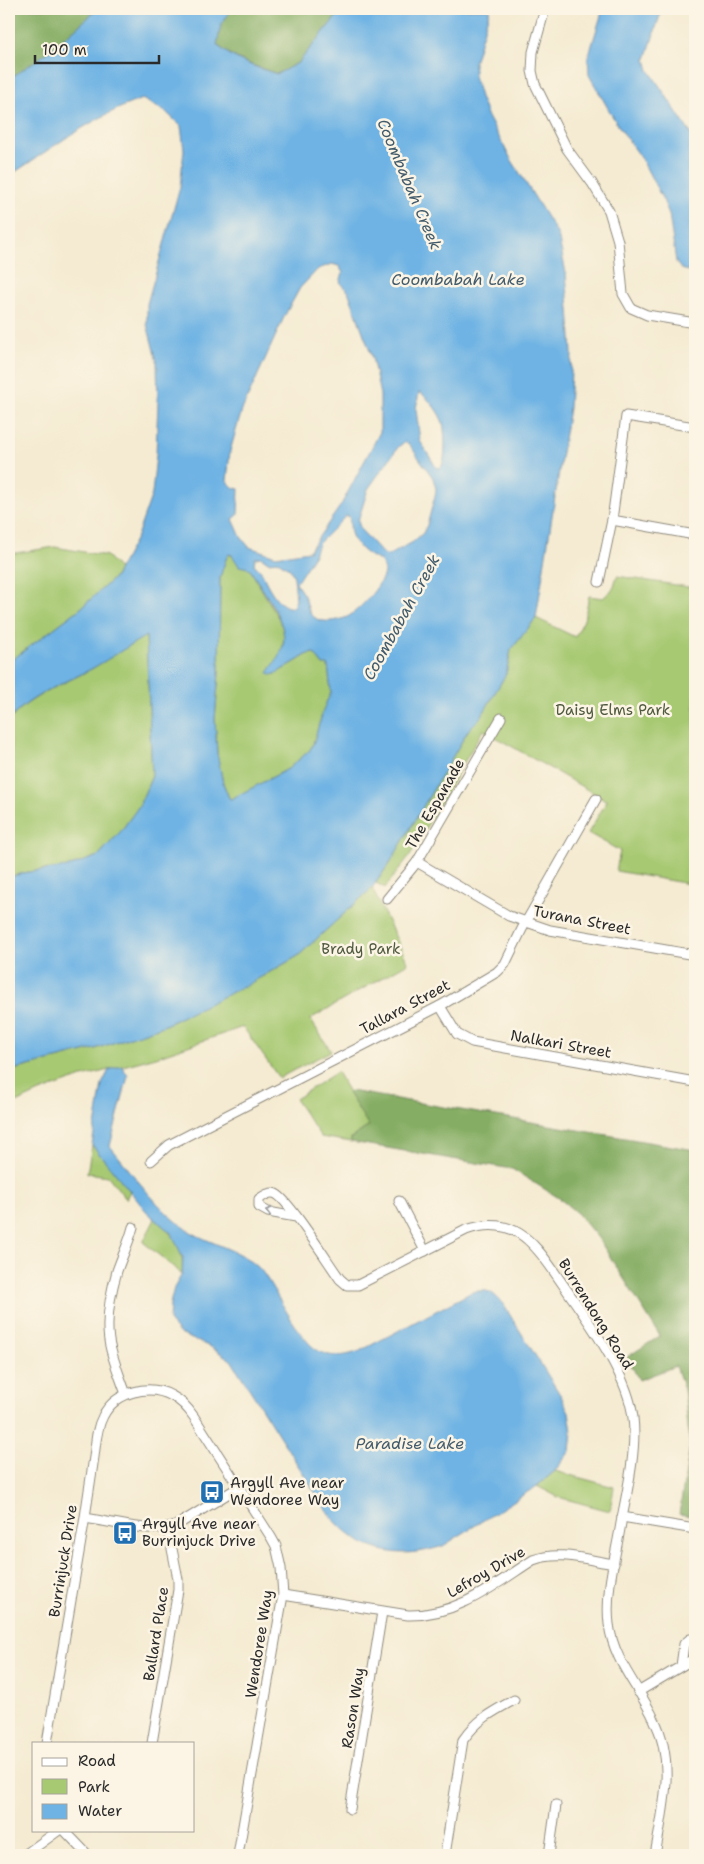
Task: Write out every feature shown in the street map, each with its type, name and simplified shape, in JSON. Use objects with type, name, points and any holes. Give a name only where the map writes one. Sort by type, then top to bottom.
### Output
[{"type":"street","points":[[546,9],[533,52],[532,70],[535,84],[567,149],[592,183],[609,211],[618,241],[623,294],[631,308],[647,315],[695,323]]},
{"type":"street","points":[[599,582],[612,520],[626,416],[695,427]]},
{"type":"street","points":[[612,520],[695,535]]},
{"type":"street","name":"The Espanade","points":[[387,899],[417,862],[501,718]]},
{"type":"street","name":"Tallara Street","points":[[151,1161],[169,1145],[440,1006],[497,972],[505,964],[522,929],[527,924],[596,800]]},
{"type":"street","name":"Turana Street","points":[[417,862],[508,916],[527,924],[550,930],[695,955]]},
{"type":"street","name":"Nalkari Street","points":[[440,1006],[457,1034],[472,1042],[695,1082]]},
{"type":"street","points":[[398,1202],[425,1251]]},
{"type":"street","name":"Burrendong Road","points":[[296,1217],[340,1279],[347,1285],[358,1285],[466,1230],[480,1225],[496,1225],[509,1228],[521,1234],[540,1251],[617,1368],[628,1393],[634,1419],[634,1445],[608,1611],[610,1635],[618,1657],[659,1730],[667,1762],[666,1789],[655,1855]]},
{"type":"street","points":[[126,1394],[111,1349],[108,1324],[110,1298],[133,1227]]},
{"type":"street","name":"Wendoree Way","points":[[126,1394],[143,1390],[158,1391],[172,1395],[185,1405],[262,1521],[276,1546],[281,1568],[283,1595],[238,1855]]},
{"type":"street","name":"Burrinjuck Drive","points":[[46,1742],[85,1518],[97,1432],[103,1415],[113,1403],[126,1394]]},
{"type":"street","points":[[85,1518],[156,1529],[168,1529],[238,1486]]},
{"type":"street","points":[[622,1517],[695,1529]]},
{"type":"street","name":"Ballard Place","points":[[152,1742],[178,1590],[178,1578],[168,1529]]},
{"type":"street","name":"Lefroy Drive","points":[[283,1595],[382,1612],[417,1615],[443,1612],[463,1604],[533,1560],[549,1555],[562,1555],[614,1564]]},
{"type":"street","name":"Rason Way","points":[[350,1809],[382,1612]]},
{"type":"street","points":[[681,1666],[684,1644],[690,1639],[695,1639]]},
{"type":"street","points":[[638,1692],[695,1658]]},
{"type":"street","points":[[445,1855],[463,1740],[474,1725],[486,1715],[514,1700]]},
{"type":"street","points":[[549,1855],[556,1805]]},
{"type":"street","points":[[26,1854],[56,1832]]},
{"type":"street","points":[[66,1832],[88,1855]]},
{"type":"green space","points":[[9,9],[98,9],[51,50],[9,79]]},
{"type":"green space","points":[[232,9],[340,9],[337,16],[298,63],[277,74],[238,59],[217,45],[221,25]]},
{"type":"green space","points":[[55,547],[107,556],[119,569],[115,577],[81,608],[9,662],[9,554]]},
{"type":"green space","points":[[229,554],[251,571],[280,621],[284,632],[283,646],[275,674],[308,654],[314,653],[323,665],[328,664],[331,693],[310,750],[288,769],[231,799],[223,783],[217,753],[215,719],[219,673],[220,577]]},
{"type":"green space","name":"Daisy Elms Park","points":[[617,576],[695,588],[695,885],[616,871],[620,851],[588,833],[607,801],[483,730],[410,855],[385,888],[376,883],[469,729],[481,717],[506,674],[511,650],[536,618],[575,637],[584,620],[589,596],[603,598],[613,589]]},
{"type":"green space","points":[[146,635],[152,776],[139,806],[121,831],[98,856],[68,867],[28,872],[9,877],[9,721],[26,704],[37,697],[93,668]]},
{"type":"green space","name":"Brady Park","points":[[372,888],[408,963],[310,1019],[331,1051],[279,1078],[243,1027],[156,1057],[79,1078],[9,1106],[9,1071],[95,1049],[163,1026],[247,985],[298,956]]},
{"type":"green space","points":[[337,1072],[369,1126],[351,1138],[351,1142],[321,1137],[295,1099]]},
{"type":"green space","points":[[350,1091],[695,1150],[695,1517],[679,1514],[690,1446],[684,1390],[676,1366],[639,1380],[627,1357],[660,1336],[598,1238],[578,1214],[559,1198],[512,1169],[351,1142],[351,1138],[369,1126],[348,1093]]},
{"type":"green space","points":[[92,1145],[130,1191],[126,1199],[108,1176],[87,1173]]},
{"type":"green space","points":[[155,1219],[173,1237],[180,1249],[182,1274],[143,1242]]},
{"type":"green space","points":[[555,1471],[614,1487],[610,1511],[558,1497],[537,1486]]},
{"type":"water","name":"Coombabah Lake","points":[[98,9],[232,9],[221,25],[217,45],[238,59],[277,74],[298,63],[337,16],[340,9],[490,9],[474,63],[474,76],[488,117],[511,159],[558,235],[566,273],[572,354],[569,408],[536,618],[511,650],[506,674],[481,717],[469,729],[391,861],[372,888],[298,956],[247,985],[163,1026],[95,1049],[9,1071],[9,877],[28,872],[68,867],[98,856],[121,831],[139,806],[152,776],[146,636],[93,668],[36,697],[9,721],[9,662],[81,608],[115,577],[137,536],[152,494],[156,455],[157,362],[147,324],[147,304],[180,187],[184,150],[181,126],[166,112],[142,99],[90,123],[9,176],[9,79],[51,50]],"holes":[[[332,264],[339,266],[343,273],[340,282],[348,291],[372,357],[380,395],[380,432],[341,505],[309,551],[276,556],[249,547],[241,537],[233,519],[238,515],[239,489],[234,488],[227,481],[230,451],[242,410],[285,315],[300,288],[318,269]],[[419,392],[433,405],[443,423],[445,453],[440,468],[436,467],[420,441],[416,409]],[[405,442],[409,444],[433,478],[436,489],[427,525],[423,533],[413,542],[387,556],[381,552],[361,530],[358,521],[368,489],[399,446]],[[346,516],[349,516],[351,533],[355,542],[367,554],[381,561],[384,572],[375,590],[363,604],[352,614],[335,621],[321,621],[314,617],[309,611],[305,598],[296,583],[313,557],[318,544]],[[229,554],[232,555],[239,566],[248,568],[251,571],[268,597],[278,617],[284,636],[279,656],[268,673],[271,675],[275,674],[308,654],[314,653],[323,665],[328,665],[331,693],[310,750],[288,769],[231,799],[223,783],[217,753],[215,719],[219,673],[220,577],[226,559]],[[261,557],[268,562],[278,561],[290,569],[294,577],[296,600],[293,607],[288,607],[278,600],[254,564],[255,558]]]},
{"type":"water","points":[[603,9],[662,9],[646,59],[649,70],[695,140],[695,271],[684,270],[676,262],[669,214],[663,200],[640,156],[617,124],[589,75],[588,58]]},
{"type":"water","name":"Paradise Lake","points":[[122,1066],[128,1076],[110,1146],[157,1203],[179,1224],[199,1236],[244,1256],[258,1267],[267,1278],[304,1338],[317,1350],[333,1356],[355,1353],[472,1292],[487,1291],[496,1296],[503,1304],[561,1396],[569,1412],[572,1432],[570,1451],[555,1471],[537,1486],[443,1546],[410,1553],[380,1550],[366,1545],[341,1527],[329,1514],[231,1360],[211,1347],[180,1334],[169,1321],[170,1304],[174,1288],[182,1274],[183,1258],[172,1234],[147,1212],[92,1145],[102,1084],[109,1070]]},
{"type":"place","name":"Argyll Ave near Wendoree Way","points":[[212,1492]]},
{"type":"place","name":"Argyll Ave near Burrinjuck Drive","points":[[125,1533]]},
{"type":"water label","name":"Coombabah Creek","points":[[410,184]]},
{"type":"water label","name":"Coombabah Creek","points":[[401,617]]}]
